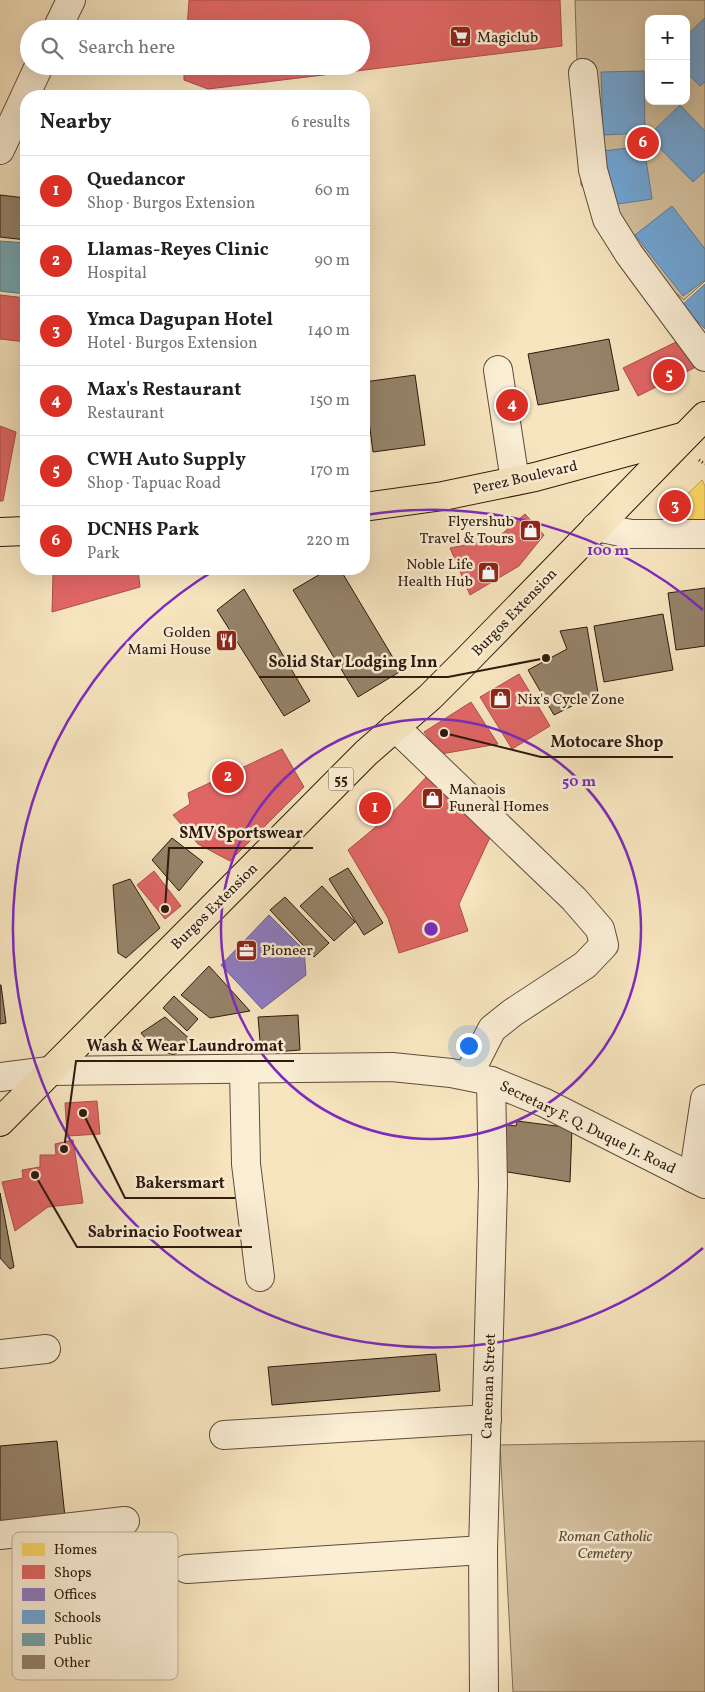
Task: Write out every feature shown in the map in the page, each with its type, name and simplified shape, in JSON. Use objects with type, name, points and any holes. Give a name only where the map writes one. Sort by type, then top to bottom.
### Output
[{"type":"main road","name":"55","points":[[683,437],[705,416]]},
{"type":"main road","name":"Perez Boulevard","points":[[370,506],[443,496],[535,477],[683,437]]},
{"type":"main road","name":"Burgos Extension","points":[[0,1122],[366,753],[430,697],[461,666],[683,437]]},
{"type":"main road","points":[[0,532],[20,531]]},
{"type":"street","points":[[61,20],[71,0]]},
{"type":"street","points":[[584,73],[593,170],[607,219],[629,254],[705,357]]},
{"type":"street","points":[[28,90],[35,75]]},
{"type":"street","points":[[0,150],[20,107]]},
{"type":"street","points":[[498,370],[515,480]]},
{"type":"street","points":[[596,527],[631,534],[705,534]]},
{"type":"street","points":[[395,727],[574,899],[600,929],[604,945],[585,964],[512,1013],[492,1029],[480,1078]]},
{"type":"street","name":"Secretary F. Q. Duque Jr. Road","points":[[0,1077],[49,1071],[392,1067],[451,1073],[480,1078],[545,1103],[699,1181]]},
{"type":"street","points":[[244,1070],[246,1164],[260,1277]]},
{"type":"street","name":"Careenan Street","points":[[480,1078],[493,1184],[483,1550],[484,1692]]},
{"type":"street","points":[[699,1181],[705,1099]]},
{"type":"street","points":[[0,1354],[46,1349]]},
{"type":"street","points":[[224,1435],[487,1419]]},
{"type":"street","points":[[27,1532],[126,1521]]},
{"type":"street","points":[[186,1569],[483,1550]]},
{"type":"green space","points":[[575,0],[705,0],[705,281],[684,300],[669,287],[581,185]]},
{"type":"green space","name":"Roman Catholic Cemetery","points":[[705,1441],[705,1692],[513,1692],[500,1445]]},
{"type":"building: Homes","points":[[702,480],[705,486],[705,529],[658,523]]},
{"type":"building: Shops","name":"Magiclub","points":[[189,0],[560,0],[562,46],[370,69],[370,20],[188,20]]},
{"type":"building: Shops","name":"Magiclub","points":[[184,75],[323,75],[208,89],[184,80]]},
{"type":"building: Shops","points":[[0,295],[20,297],[20,341],[0,339]]},
{"type":"building: Shops","points":[[682,339],[696,367],[638,396],[623,368]]},
{"type":"building: Shops","points":[[0,426],[16,432],[3,501],[0,501]]},
{"type":"building: Shops","points":[[525,514],[544,535],[519,566],[470,595],[450,548],[496,539]]},
{"type":"building: Shops","points":[[53,575],[139,575],[140,587],[52,612]]},
{"type":"building: Shops","points":[[519,674],[550,726],[512,749],[480,697]]},
{"type":"building: Shops","points":[[471,702],[498,744],[441,754],[424,732]]},
{"type":"building: Shops","points":[[282,749],[304,787],[230,861],[198,844],[173,815],[190,804],[188,793]]},
{"type":"building: Shops","points":[[432,771],[492,833],[459,904],[468,931],[399,953],[388,918],[348,850],[390,815]]},
{"type":"building: Shops","points":[[154,871],[181,906],[165,919],[137,885]]},
{"type":"building: Shops","points":[[97,1101],[100,1134],[67,1136],[65,1103]]},
{"type":"building: Shops","points":[[73,1140],[83,1203],[48,1207],[15,1231],[2,1182],[23,1178],[22,1170],[40,1167],[40,1155],[56,1155],[55,1144]]},
{"type":"building: Offices","points":[[269,915],[304,950],[306,975],[262,1009],[221,965]]},
{"type":"building: Schools","points":[[705,18],[705,82],[700,86],[690,76],[690,32]]},
{"type":"building: Schools","points":[[644,71],[645,133],[603,135],[601,72]]},
{"type":"building: Schools","points":[[680,105],[705,131],[705,171],[693,182],[648,136]]},
{"type":"building: Schools","points":[[644,146],[652,199],[611,205],[603,151]]},
{"type":"building: Schools","points":[[672,206],[705,249],[705,280],[683,296],[635,235]]},
{"type":"building: Schools","points":[[705,284],[705,329],[682,305]]},
{"type":"building: Public","points":[[0,241],[20,243],[20,293],[0,291]]},
{"type":"building: Other","points":[[0,195],[20,197],[20,239],[0,237]]},
{"type":"building: Other","points":[[609,339],[619,390],[538,405],[528,354]]},
{"type":"building: Other","points":[[415,375],[425,445],[373,452],[370,429],[370,381]]},
{"type":"building: Other","points":[[319,575],[344,575],[401,671],[358,697],[293,590]]},
{"type":"building: Other","points":[[705,588],[705,646],[676,650],[668,593]]},
{"type":"building: Other","points":[[244,589],[310,701],[284,716],[217,610]]},
{"type":"building: Other","points":[[663,614],[673,670],[604,682],[594,626]]},
{"type":"building: Other","points":[[587,627],[598,693],[554,715],[528,670],[567,649],[560,631]]},
{"type":"building: Other","points":[[172,838],[203,862],[179,891],[152,860]]},
{"type":"building: Other","points":[[348,868],[383,923],[364,935],[329,879]]},
{"type":"building: Other","points":[[130,879],[160,928],[126,958],[118,953],[113,885]]},
{"type":"building: Other","points":[[322,886],[355,922],[334,941],[300,906]]},
{"type":"building: Other","points":[[285,897],[329,943],[314,957],[270,910]]},
{"type":"building: Other","points":[[209,966],[250,1011],[210,1018],[181,995]]},
{"type":"building: Other","points":[[0,985],[6,1023],[0,1024]]},
{"type":"building: Other","points":[[174,996],[198,1019],[187,1031],[163,1008]]},
{"type":"building: Other","points":[[298,1015],[300,1050],[261,1053],[258,1017]]},
{"type":"building: Other","points":[[165,1017],[191,1040],[174,1055],[154,1048],[141,1033]]},
{"type":"building: Other","points":[[517,1121],[572,1128],[570,1182],[495,1170],[501,1124],[516,1126]]},
{"type":"building: Other","points":[[0,1193],[14,1267],[10,1269],[0,1258]]},
{"type":"building: Other","points":[[436,1354],[440,1391],[272,1405],[268,1367]]},
{"type":"building: Other","points":[[57,1441],[65,1517],[0,1524],[0,1446]]},
{"type":"place","name":"Magiclub","points":[[461,37]]},
{"type":"place","name":"DCNHS Park","points":[[643,143]]},
{"type":"place","name":"CWH Auto Supply","points":[[669,375]]},
{"type":"place","name":"Max's Restaurant","points":[[512,405]]},
{"type":"place","name":"Ymca Dagupan Hotel","points":[[675,506]]},
{"type":"place","name":"Flyershub Travel & Tours","points":[[530,530]]},
{"type":"place","name":"Noble Life Health Hub","points":[[489,573]]},
{"type":"place","name":"Golden Mami House","points":[[227,641]]},
{"type":"place","name":"Solid Star Lodging Inn","points":[[546,658]]},
{"type":"place","name":"Nix's Cycle Zone","points":[[501,699]]},
{"type":"place","name":"Motocare Shop","points":[[444,733]]},
{"type":"place","name":"Llamas-Reyes Clinic","points":[[228,777]]},
{"type":"place","name":"Manaois Funeral Homes","points":[[433,798]]},
{"type":"place","name":"Quedancor","points":[[375,808]]},
{"type":"place","name":"SMV Sportswear","points":[[165,909]]},
{"type":"place","name":"Pioneer","points":[[246,950]]},
{"type":"place","name":"Bakersmart","points":[[83,1113]]},
{"type":"place","name":"Wash & Wear Laundromat","points":[[64,1149]]},
{"type":"place","name":"Sabrinacio Footwear","points":[[35,1175]]}]
